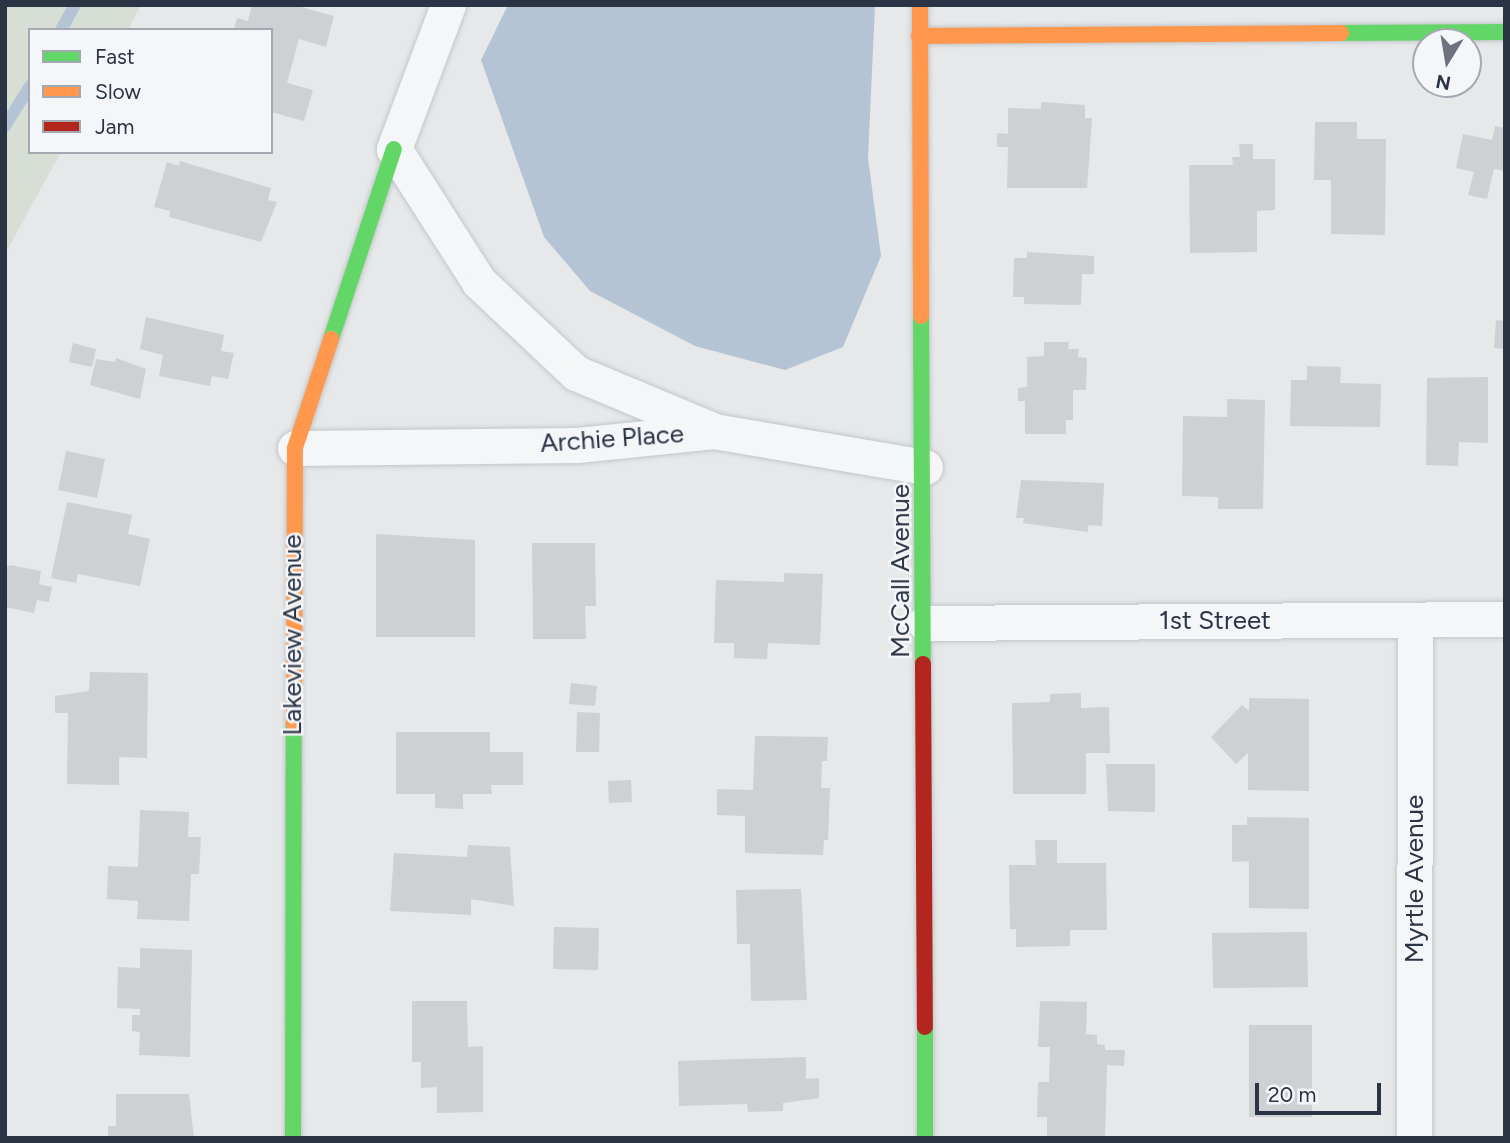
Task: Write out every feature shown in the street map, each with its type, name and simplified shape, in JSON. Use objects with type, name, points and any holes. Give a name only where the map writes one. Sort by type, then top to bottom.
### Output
[{"type":"street","name":"Lakeview Avenue","points":[[293,1138],[295,448],[394,149],[448,5]]},
{"type":"street","name":"McCall Avenue","points":[[920,5],[925,467],[925,1138]]},
{"type":"street","points":[[919,36],[1505,32]]},
{"type":"street","points":[[394,149],[479,282],[576,373],[715,431]]},
{"type":"street","name":"Archie Place","points":[[295,448],[577,445],[715,431],[925,467]]},
{"type":"street","name":"1st Street","points":[[925,623],[1505,619]]},
{"type":"street","name":"Myrtle Avenue","points":[[1414,1138],[1415,620]]},
{"type":"shaded area","points":[[5,5],[141,5],[129,28],[28,28],[28,154],[60,154],[5,254]]},
{"type":"water","points":[[508,5],[875,5],[868,158],[881,256],[843,347],[785,370],[695,346],[590,291],[544,237],[481,60]]},
{"type":"building","points":[[252,5],[294,5],[334,16],[326,47],[299,39],[287,83],[313,90],[304,121],[273,113],[273,28],[234,28],[237,18],[248,21]]},
{"type":"building","points":[[1041,102],[1085,105],[1085,118],[1092,118],[1087,188],[1007,188],[1008,147],[997,147],[997,133],[1008,134],[1008,108],[1041,109]]},
{"type":"building","points":[[1315,122],[1357,122],[1357,139],[1386,139],[1385,235],[1331,234],[1331,180],[1314,180]]},
{"type":"building","points":[[1495,126],[1505,128],[1505,171],[1494,169],[1487,199],[1468,195],[1474,172],[1456,168],[1463,134],[1492,140]]},
{"type":"building","points":[[1239,144],[1253,144],[1253,159],[1275,159],[1275,210],[1257,211],[1257,252],[1190,253],[1189,165],[1233,165],[1232,157],[1240,157]]},
{"type":"building","points":[[180,161],[271,188],[268,200],[277,202],[261,242],[169,217],[170,211],[154,207],[167,162],[179,166]]},
{"type":"building","points":[[1027,252],[1094,256],[1094,274],[1082,274],[1081,305],[1024,304],[1024,297],[1013,297],[1014,258],[1027,258]]},
{"type":"building","points":[[146,317],[224,335],[221,351],[234,353],[228,379],[212,376],[210,386],[159,376],[163,355],[140,349]]},
{"type":"building","points":[[1496,320],[1505,321],[1505,349],[1494,348]]},
{"type":"building","points":[[1044,342],[1069,342],[1068,349],[1079,349],[1078,357],[1087,358],[1086,390],[1073,390],[1073,420],[1066,420],[1066,434],[1025,434],[1025,401],[1018,401],[1018,388],[1027,387],[1027,357],[1044,356]]},
{"type":"building","points":[[73,343],[96,349],[92,367],[69,362]]},
{"type":"building","points":[[116,358],[146,369],[140,399],[90,385],[96,359],[115,362]]},
{"type":"building","points":[[1307,366],[1341,367],[1340,383],[1381,384],[1380,427],[1290,426],[1291,380],[1307,380]]},
{"type":"building","points":[[1488,377],[1488,443],[1459,442],[1458,466],[1426,465],[1427,378]]},
{"type":"building","points":[[1227,399],[1265,400],[1263,509],[1218,509],[1218,497],[1182,496],[1183,416],[1227,417]]},
{"type":"building","points":[[66,451],[105,459],[97,498],[58,490]]},
{"type":"building","points":[[1021,480],[1104,483],[1102,526],[1088,525],[1088,532],[1023,523],[1024,518],[1016,518]]},
{"type":"building","points":[[67,502],[132,515],[128,534],[150,539],[140,586],[78,574],[76,583],[51,578]]},
{"type":"building","points":[[376,534],[475,540],[475,637],[376,637]]},
{"type":"building","points":[[532,543],[595,543],[596,606],[585,606],[586,639],[533,639]]},
{"type":"building","points":[[10,565],[41,571],[39,584],[52,587],[49,602],[37,600],[34,613],[5,607],[5,568]]},
{"type":"building","points":[[784,573],[823,574],[820,645],[768,643],[767,659],[734,658],[734,643],[714,643],[716,580],[784,582]]},
{"type":"building","points":[[90,672],[148,673],[147,758],[119,757],[119,785],[67,784],[68,713],[55,713],[55,696],[89,691]]},
{"type":"building","points":[[571,683],[597,686],[595,706],[569,704]]},
{"type":"building","points":[[1081,693],[1081,708],[1109,707],[1110,753],[1086,753],[1086,794],[1013,794],[1012,703],[1050,702],[1050,694]]},
{"type":"building","points":[[1249,698],[1309,699],[1309,791],[1248,790],[1248,753],[1236,764],[1211,737],[1242,705],[1249,711]]},
{"type":"building","points":[[577,712],[600,713],[599,752],[576,752]]},
{"type":"building","points":[[396,732],[490,732],[490,752],[523,752],[523,785],[491,785],[492,794],[463,794],[463,809],[435,808],[435,794],[396,794]]},
{"type":"building","points":[[755,736],[828,737],[827,761],[822,761],[821,788],[830,788],[828,840],[824,840],[823,855],[745,853],[745,816],[717,815],[717,789],[753,790]]},
{"type":"building","points":[[1106,764],[1155,764],[1155,812],[1108,811]]},
{"type":"building","points":[[631,780],[632,802],[609,803],[608,781]]},
{"type":"building","points":[[140,810],[189,812],[188,837],[201,837],[199,874],[191,874],[189,921],[137,919],[138,901],[107,899],[108,866],[138,867]]},
{"type":"building","points":[[1247,817],[1309,818],[1309,909],[1249,908],[1249,861],[1232,862],[1232,825],[1247,825]]},
{"type":"building","points":[[1035,840],[1057,840],[1057,863],[1106,863],[1107,930],[1070,930],[1070,946],[1016,947],[1016,929],[1010,929],[1009,865],[1036,865]]},
{"type":"building","points":[[468,845],[510,847],[514,906],[471,899],[471,915],[390,911],[394,853],[467,857]]},
{"type":"building","points":[[801,889],[807,1000],[751,1001],[750,944],[737,944],[736,890]]},
{"type":"building","points":[[554,927],[599,928],[598,970],[553,969]]},
{"type":"building","points":[[1307,932],[1308,987],[1213,988],[1212,933]]},
{"type":"building","points":[[140,948],[192,950],[190,1057],[139,1055],[140,1032],[132,1031],[132,1015],[140,1015],[140,1009],[117,1008],[118,967],[140,968]]},
{"type":"building","points":[[412,1001],[467,1001],[468,1047],[483,1046],[483,1112],[437,1113],[437,1087],[421,1088],[421,1062],[412,1062]]},
{"type":"building","points":[[1040,1001],[1087,1002],[1086,1034],[1097,1035],[1097,1044],[1105,1045],[1105,1050],[1125,1050],[1124,1066],[1107,1065],[1105,1138],[1047,1138],[1047,1117],[1037,1117],[1038,1082],[1049,1082],[1050,1047],[1038,1047]]},
{"type":"building","points":[[1249,1025],[1312,1025],[1312,1117],[1249,1117]]},
{"type":"building","points":[[806,1057],[806,1079],[819,1078],[819,1098],[783,1103],[783,1111],[748,1112],[747,1104],[679,1106],[678,1061]]},
{"type":"building","points":[[116,1094],[189,1094],[194,1138],[108,1138],[108,1126],[116,1126]]},
{"type":"waterway","points":[[62,28],[75,5]]},
{"type":"waterway","points":[[5,126],[28,89]]},
{"type":"traffic: fast","points":[[1341,33],[1505,32]]},
{"type":"traffic: fast","points":[[331,339],[394,149]]},
{"type":"traffic: fast","points":[[921,316],[923,664]]},
{"type":"traffic: fast","points":[[293,1138],[294,724]]},
{"type":"traffic: fast","points":[[925,1027],[925,1138]]},
{"type":"traffic: slow","points":[[920,5],[921,316]]},
{"type":"traffic: slow","points":[[919,36],[1341,33]]},
{"type":"traffic: slow","points":[[294,724],[295,448],[331,339]]},
{"type":"traffic: jam","points":[[923,664],[925,1027]]}]
